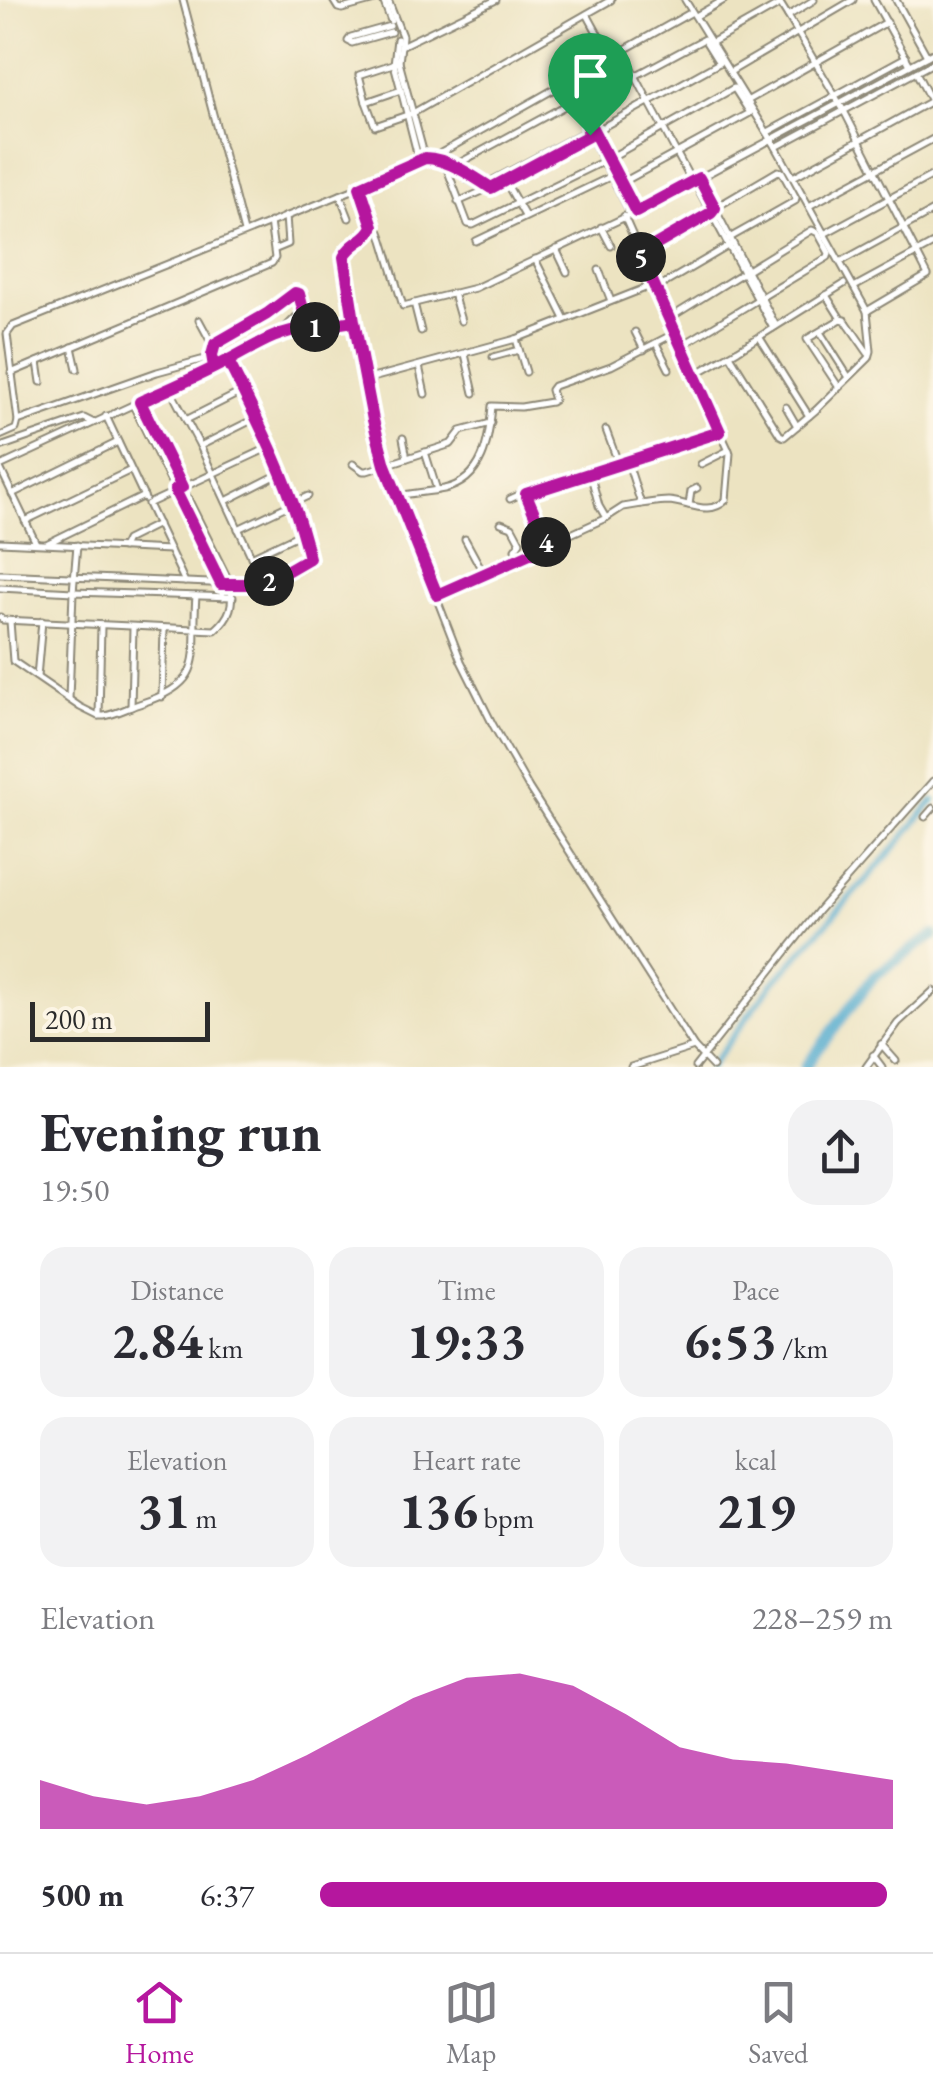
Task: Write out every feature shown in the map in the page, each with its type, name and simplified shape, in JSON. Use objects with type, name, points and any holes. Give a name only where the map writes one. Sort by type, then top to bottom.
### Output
[{"type":"street","points":[[183,0],[244,232]]},
{"type":"street","points":[[333,0],[342,9],[375,0]]},
{"type":"street","points":[[386,0],[400,42],[397,63],[402,90],[428,159]]},
{"type":"street","points":[[400,42],[496,0]]},
{"type":"street","points":[[397,63],[359,75],[375,126],[411,114],[611,0]]},
{"type":"street","points":[[685,0],[776,147],[867,311],[870,355],[784,437],[730,355]]},
{"type":"street","points":[[724,0],[622,51],[774,327]]},
{"type":"street","points":[[788,16],[814,0]]},
{"type":"street","points":[[730,72],[853,0]]},
{"type":"street","points":[[874,0],[910,66]]},
{"type":"street","points":[[769,136],[930,55],[896,0]]},
{"type":"street","points":[[711,44],[779,2],[844,111],[928,277],[867,311]]},
{"type":"street","points":[[588,14],[606,49]]},
{"type":"street","points":[[747,101],[887,22]]},
{"type":"street","points":[[392,24],[352,43],[348,41],[351,37],[392,24]]},
{"type":"street","points":[[392,24],[400,42]]},
{"type":"street","points":[[452,167],[704,39],[719,63],[458,202]]},
{"type":"street","points":[[618,185],[750,113],[734,88],[606,160],[470,226],[458,202],[452,167],[441,153],[558,88],[606,49],[619,46]]},
{"type":"street","points":[[360,187],[373,226],[383,240],[402,306],[477,288],[630,214],[695,181],[906,57]]},
{"type":"street","points":[[397,63],[411,114]]},
{"type":"street","points":[[776,147],[933,63]]},
{"type":"street","points":[[793,177],[932,102],[916,72]]},
{"type":"street","points":[[437,595],[548,546],[619,509],[662,502],[714,509],[726,500],[729,450],[654,287],[630,214],[593,131],[577,104],[558,88]]},
{"type":"street","points":[[366,102],[402,90]]},
{"type":"street","points":[[809,206],[933,139]]},
{"type":"street","points":[[0,436],[16,430],[18,421],[7,334],[13,326],[428,159],[463,169],[486,187],[506,181],[513,174]]},
{"type":"street","points":[[364,380],[516,339],[654,287],[796,198],[780,170],[640,254]]},
{"type":"street","points":[[476,241],[613,175]]},
{"type":"street","points":[[824,234],[933,175]]},
{"type":"street","points":[[506,181],[525,216]]},
{"type":"street","points":[[340,195],[349,218]]},
{"type":"street","points":[[840,262],[933,211]]},
{"type":"street","points":[[274,250],[288,244],[286,216]]},
{"type":"street","points":[[11,373],[272,264],[275,258],[270,222]]},
{"type":"street","points":[[373,226],[344,257],[364,380],[385,465],[461,661],[552,826],[694,1046],[713,1067]]},
{"type":"street","points":[[601,227],[611,246]]},
{"type":"street","points":[[668,319],[812,230],[829,254],[680,346]]},
{"type":"street","points":[[854,287],[933,244]]},
{"type":"street","points":[[556,249],[568,272]]},
{"type":"street","points":[[535,259],[565,320]]},
{"type":"street","points":[[599,270],[611,301]]},
{"type":"street","points":[[694,374],[844,284]]},
{"type":"street","points":[[453,292],[461,321]]},
{"type":"street","points":[[214,346],[295,293],[299,294],[308,328]]},
{"type":"street","points":[[826,294],[870,355]]},
{"type":"street","points":[[414,303],[422,331]]},
{"type":"street","points":[[280,334],[296,316],[304,314]]},
{"type":"street","points":[[838,386],[808,340],[842,319]]},
{"type":"street","points":[[199,320],[214,346],[214,367]]},
{"type":"street","points":[[36,544],[0,467],[228,361],[262,340],[354,321]]},
{"type":"street","points":[[852,330],[869,328]]},
{"type":"street","points":[[635,332],[644,350]]},
{"type":"street","points":[[820,332],[848,376]]},
{"type":"street","points":[[397,498],[460,483],[482,458],[496,406],[552,402],[554,386],[611,366],[675,333]]},
{"type":"street","points":[[759,337],[809,416]]},
{"type":"street","points":[[516,339],[526,372]]},
{"type":"street","points":[[656,343],[669,370]]},
{"type":"street","points":[[72,347],[77,369]]},
{"type":"street","points":[[492,357],[520,350]]},
{"type":"street","points":[[464,354],[474,394]]},
{"type":"street","points":[[18,421],[212,357]]},
{"type":"street","points":[[0,574],[264,584],[308,560],[281,473],[228,361]]},
{"type":"street","points":[[38,362],[41,382]]},
{"type":"street","points":[[419,366],[425,394]]},
{"type":"street","points":[[170,388],[264,584]]},
{"type":"street","points":[[186,420],[243,390]]},
{"type":"street","points":[[137,403],[221,584],[223,597]]},
{"type":"street","points":[[786,407],[798,427]]},
{"type":"street","points":[[106,416],[185,582]]},
{"type":"street","points":[[0,447],[84,418],[92,422]]},
{"type":"street","points":[[200,446],[256,418]]},
{"type":"street","points":[[353,464],[367,471],[451,444],[466,430],[491,423]]},
{"type":"street","points":[[606,430],[619,465]]},
{"type":"street","points":[[510,499],[720,432]]},
{"type":"street","points":[[403,438],[407,458]]},
{"type":"street","points":[[12,494],[118,442]]},
{"type":"street","points":[[148,504],[270,447]]},
{"type":"street","points":[[700,464],[729,450]]},
{"type":"street","points":[[426,452],[437,490]]},
{"type":"street","points":[[628,463],[641,504]]},
{"type":"street","points":[[25,521],[131,470]]},
{"type":"street","points":[[225,501],[281,473]]},
{"type":"street","points":[[592,473],[599,506],[607,518]]},
{"type":"street","points":[[689,505],[691,492],[698,488]]},
{"type":"street","points":[[0,617],[133,628],[217,629],[231,612],[232,584],[178,489]]},
{"type":"street","points":[[662,492],[662,502]]},
{"type":"street","points":[[526,495],[548,546]]},
{"type":"street","points":[[47,544],[144,496]]},
{"type":"street","points":[[238,528],[308,496]]},
{"type":"street","points":[[550,518],[562,538]]},
{"type":"street","points":[[501,523],[512,527],[520,542],[516,548],[520,558]]},
{"type":"street","points":[[122,548],[126,540],[158,524]]},
{"type":"street","points":[[251,557],[302,533]]},
{"type":"street","points":[[466,539],[484,574]]},
{"type":"street","points":[[0,541],[170,550]]},
{"type":"street","points":[[68,699],[78,545]]},
{"type":"street","points":[[0,588],[233,597]]},
{"type":"street","points":[[10,620],[12,658],[68,699],[98,716],[112,715],[162,697],[180,686],[190,672],[196,596]]},
{"type":"street","points":[[37,677],[42,622]]},
{"type":"street","points":[[98,716],[101,626]]},
{"type":"street","points":[[131,707],[133,628]]},
{"type":"street","points":[[162,697],[164,629]]},
{"type":"street","points":[[695,1067],[819,910],[933,781]]},
{"type":"street","points":[[925,817],[933,808]]},
{"type":"street","points":[[866,1067],[898,1023],[933,992]]},
{"type":"street","points":[[881,1044],[896,1062]]},
{"type":"street","points":[[631,1067],[694,1046]]},
{"type":"street","points":[[874,1055],[882,1067]]},
{"type":"waterway","points":[[710,1067],[772,984],[933,801]]},
{"type":"waterway","points":[[805,1067],[874,976],[933,935]]},
{"type":"route","points":[[590,135],[491,188],[463,169],[432,158],[360,187],[373,226],[344,257],[354,321],[274,335],[228,361],[140,402],[182,487],[175,490],[221,584],[264,584],[309,558],[281,473],[243,390],[228,361],[214,367],[212,357],[215,344],[295,293],[299,294],[308,328],[354,321],[385,465],[437,595],[548,546],[526,494],[720,432],[640,254],[715,208],[699,178],[636,212],[592,128],[588,130],[590,135]]}]
